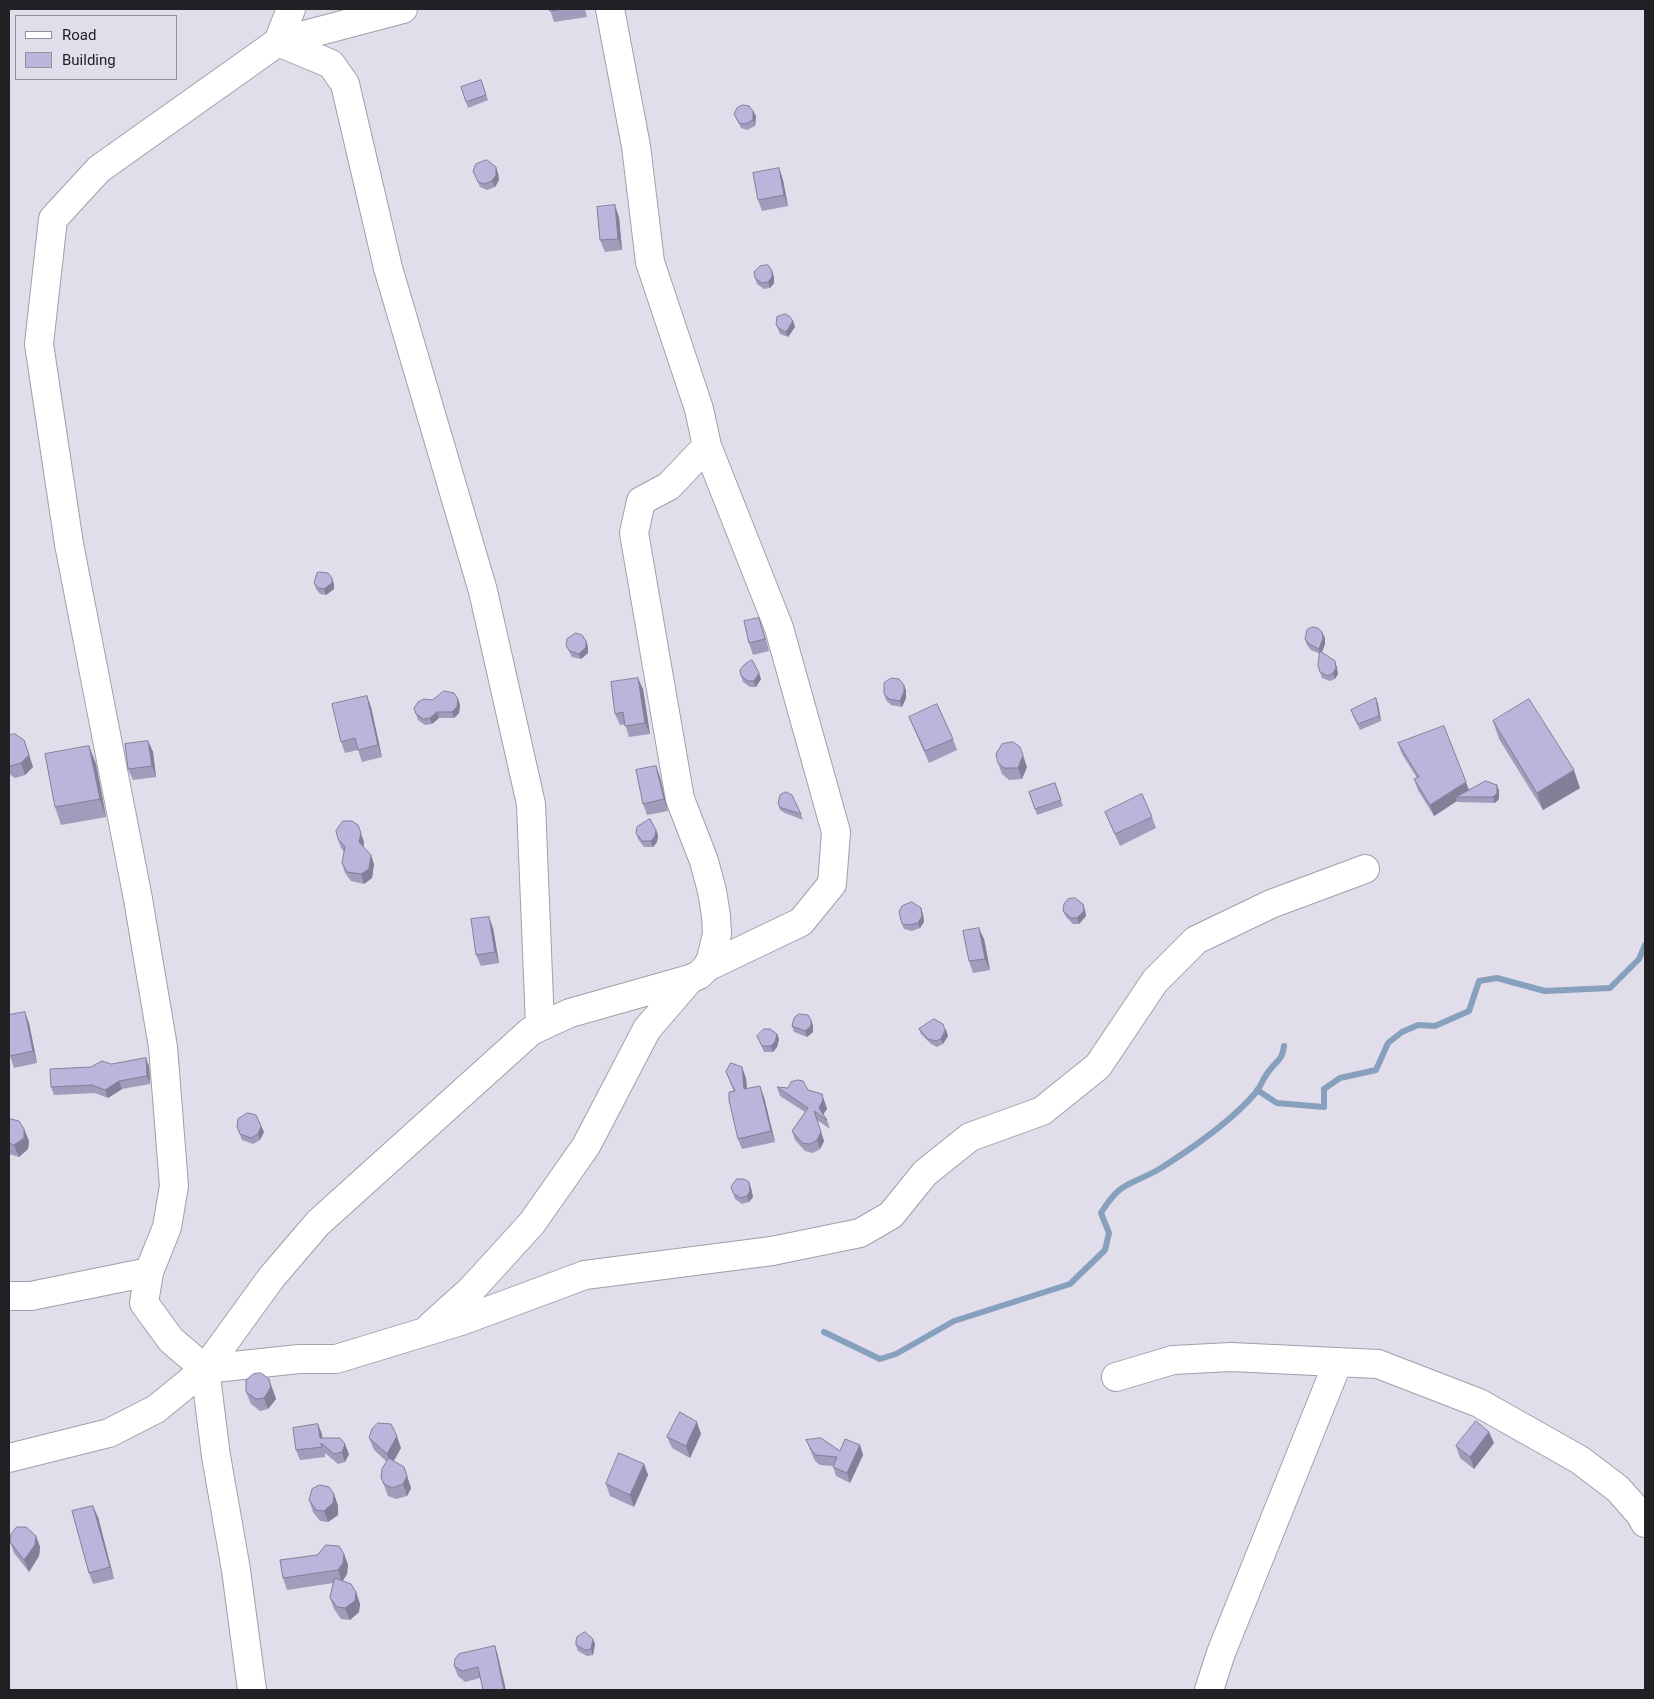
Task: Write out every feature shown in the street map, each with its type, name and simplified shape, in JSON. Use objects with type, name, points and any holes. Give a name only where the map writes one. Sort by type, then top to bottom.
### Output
[{"type":"street","points":[[278,42],[291,9]]},
{"type":"street","points":[[252,1690],[236,1570],[216,1456],[204,1369],[171,1340],[144,1303],[149,1272],[167,1227],[174,1186],[163,1047],[138,899],[69,544],[39,344],[53,219],[99,169],[278,42],[403,9]]},
{"type":"street","points":[[9,1458],[109,1433],[156,1409],[204,1369],[270,1278],[318,1223],[487,1068],[540,1025],[570,1013],[698,973],[801,922],[832,884],[836,832],[779,628],[707,446],[698,409],[650,262],[636,146],[610,9]]},
{"type":"street","points":[[278,42],[331,64],[345,84],[388,268],[483,591],[530,804],[540,1025]]},
{"type":"street","points":[[424,1332],[472,1290],[532,1223],[586,1146],[647,1030],[698,973],[717,934],[712,891],[680,799],[634,533],[641,501],[669,486],[707,446]]},
{"type":"street","points":[[204,1369],[299,1358],[336,1359],[461,1321],[586,1275],[772,1251],[860,1234],[891,1215],[926,1173],[970,1138],[1042,1111],[1098,1066],[1155,980],[1196,940],[1271,904],[1365,869]]},
{"type":"street","points":[[9,1296],[31,1296],[149,1272]]},
{"type":"street","points":[[1116,1377],[1173,1360],[1231,1357],[1378,1364],[1479,1403],[1580,1460],[1618,1489],[1640,1514],[1645,1523]]},
{"type":"street","points":[[1209,1690],[1221,1653],[1338,1362]]},
{"type":"building","points":[[481,80],[486,95],[466,102],[461,87]]},
{"type":"building","points":[[743,105],[749,106],[753,111],[753,120],[745,124],[739,123],[734,114],[737,108]]},
{"type":"building","points":[[487,160],[496,167],[496,175],[492,181],[485,184],[478,182],[473,171],[476,164]]},
{"type":"building","points":[[779,168],[784,195],[758,200],[753,173]]},
{"type":"building","points":[[615,205],[618,239],[600,240],[597,207]]},
{"type":"building","points":[[768,265],[772,271],[772,277],[768,282],[762,283],[755,278],[754,272],[760,266]]},
{"type":"building","points":[[785,314],[793,321],[786,332],[778,328],[776,324],[777,317]]},
{"type":"building","points":[[317,573],[328,573],[332,578],[332,583],[324,589],[318,588],[314,583]]},
{"type":"building","points":[[759,618],[765,639],[749,643],[744,621]]},
{"type":"building","points":[[1312,627],[1318,628],[1322,632],[1323,638],[1319,649],[1309,644],[1305,639],[1307,630]]},
{"type":"building","points":[[576,633],[582,635],[586,641],[586,647],[579,654],[570,651],[566,646],[567,639]]},
{"type":"building","points":[[1320,651],[1335,661],[1336,668],[1328,676],[1320,672],[1318,666]]},
{"type":"building","points":[[752,660],[759,673],[754,681],[748,681],[741,676],[740,670]]},
{"type":"building","points":[[638,678],[645,723],[625,726],[623,712],[615,714],[611,682]]},
{"type":"building","points":[[892,678],[899,679],[904,685],[904,692],[900,701],[889,699],[884,694],[884,683]]},
{"type":"building","points":[[444,691],[454,693],[458,699],[457,707],[452,712],[437,712],[430,718],[423,719],[416,714],[414,708],[418,702],[424,699],[432,700]]},
{"type":"building","points":[[367,696],[378,745],[358,750],[355,738],[341,742],[332,704]]},
{"type":"building","points":[[1376,698],[1379,716],[1358,724],[1351,710]]},
{"type":"building","points":[[1529,699],[1574,770],[1537,793],[1493,721]]},
{"type":"building","points":[[937,704],[953,739],[925,751],[909,717]]},
{"type":"building","points":[[1444,726],[1466,782],[1430,805],[1414,779],[1419,777],[1398,743]]},
{"type":"building","points":[[15,734],[24,740],[29,755],[21,763],[10,766],[9,735]]},
{"type":"building","points":[[148,741],[152,766],[128,769],[125,744]]},
{"type":"building","points":[[1013,742],[1020,747],[1023,755],[1018,768],[1004,768],[998,763],[996,754],[1002,744]]},
{"type":"building","points":[[89,746],[100,799],[55,807],[45,754]]},
{"type":"building","points":[[656,766],[664,799],[643,804],[636,770]]},
{"type":"building","points":[[1486,781],[1497,785],[1497,793],[1493,797],[1456,797]]},
{"type":"building","points":[[1055,783],[1061,800],[1035,809],[1029,792]]},
{"type":"building","points":[[786,792],[792,795],[801,814],[782,808],[778,804],[780,795]]},
{"type":"building","points":[[1142,794],[1152,817],[1115,834],[1105,812]]},
{"type":"building","points":[[650,819],[656,830],[655,836],[651,841],[642,841],[636,833],[637,827]]},
{"type":"building","points":[[343,821],[352,821],[358,825],[361,833],[359,842],[371,855],[369,869],[361,874],[347,872],[342,863],[345,847],[338,839],[336,831]]},
{"type":"building","points":[[1075,898],[1083,904],[1084,911],[1077,918],[1071,918],[1063,911],[1064,904],[1068,899]]},
{"type":"building","points":[[912,902],[921,908],[922,916],[918,923],[902,924],[899,912],[902,906]]},
{"type":"building","points":[[489,917],[495,952],[476,955],[471,919]]},
{"type":"building","points":[[979,928],[985,959],[969,961],[963,931]]},
{"type":"building","points":[[25,1012],[33,1051],[10,1056],[9,1015]]},
{"type":"building","points":[[799,1014],[808,1015],[811,1020],[811,1026],[805,1031],[792,1026],[794,1018]]},
{"type":"building","points":[[934,1019],[943,1024],[945,1030],[941,1039],[935,1041],[928,1039],[919,1029]]},
{"type":"building","points":[[764,1029],[770,1029],[777,1034],[775,1042],[771,1046],[762,1046],[757,1036]]},
{"type":"building","points":[[146,1058],[147,1076],[119,1081],[105,1090],[92,1085],[51,1087],[50,1069],[91,1067],[102,1061],[111,1064]]},
{"type":"building","points":[[731,1063],[742,1067],[744,1089],[760,1086],[771,1131],[738,1139],[729,1100],[729,1092],[735,1091],[726,1072]]},
{"type":"building","points":[[803,1081],[808,1090],[822,1094],[823,1100],[819,1108],[827,1120],[814,1111],[821,1132],[817,1140],[810,1144],[802,1143],[792,1131],[808,1108],[777,1087],[788,1088],[791,1082]]},
{"type":"building","points":[[248,1113],[256,1115],[261,1126],[258,1134],[251,1138],[240,1134],[237,1127],[238,1119]]},
{"type":"building","points":[[9,1120],[19,1121],[24,1129],[24,1138],[14,1145],[9,1143]]},
{"type":"building","points":[[737,1179],[744,1179],[749,1182],[750,1191],[747,1196],[740,1198],[733,1193],[731,1187]]},
{"type":"building","points":[[261,1373],[269,1379],[271,1387],[264,1398],[256,1399],[246,1392],[246,1380],[253,1374]]},
{"type":"building","points":[[680,1412],[697,1422],[686,1446],[667,1437]]},
{"type":"building","points":[[1476,1421],[1489,1432],[1470,1457],[1456,1446]]},
{"type":"building","points":[[378,1423],[391,1424],[397,1436],[387,1454],[369,1438],[372,1429]]},
{"type":"building","points":[[318,1424],[320,1438],[340,1438],[345,1444],[342,1452],[334,1454],[321,1443],[322,1447],[296,1450],[293,1428]]},
{"type":"building","points":[[821,1438],[840,1451],[845,1439],[860,1445],[847,1473],[833,1467],[837,1457],[816,1455],[806,1440]]},
{"type":"building","points":[[619,1453],[644,1464],[630,1495],[606,1484]]},
{"type":"building","points":[[389,1458],[404,1467],[407,1476],[403,1484],[392,1488],[384,1484],[381,1477],[382,1469]]},
{"type":"building","points":[[320,1485],[329,1487],[334,1494],[333,1503],[324,1511],[316,1510],[309,1500],[312,1489]]},
{"type":"building","points":[[93,1506],[110,1567],[89,1573],[72,1511]]},
{"type":"building","points":[[17,1527],[26,1527],[36,1536],[35,1545],[24,1560],[10,1542],[11,1534]]},
{"type":"building","points":[[326,1545],[339,1546],[344,1554],[343,1563],[338,1570],[283,1578],[280,1560],[317,1555]]},
{"type":"building","points":[[335,1578],[351,1584],[356,1592],[355,1601],[345,1608],[337,1607],[330,1598]]},
{"type":"building","points":[[585,1632],[593,1639],[591,1649],[585,1650],[576,1645],[577,1637]]},
{"type":"building","points":[[495,1646],[504,1690],[483,1690],[478,1667],[462,1671],[454,1666],[455,1659],[459,1654]]},
{"type":"waterway","points":[[1257,1090],[1277,1103],[1324,1107],[1324,1089],[1340,1078],[1376,1070],[1388,1043],[1402,1032],[1418,1025],[1435,1026],[1469,1011],[1479,981],[1497,978],[1545,991],[1610,988],[1639,959],[1645,945]]},
{"type":"waterway","points":[[824,1332],[880,1359],[896,1354],[954,1321],[1070,1284],[1105,1250],[1109,1233],[1101,1213],[1115,1194],[1128,1184],[1151,1174],[1186,1152],[1237,1112],[1257,1091],[1267,1073],[1280,1058],[1284,1046]]}]
